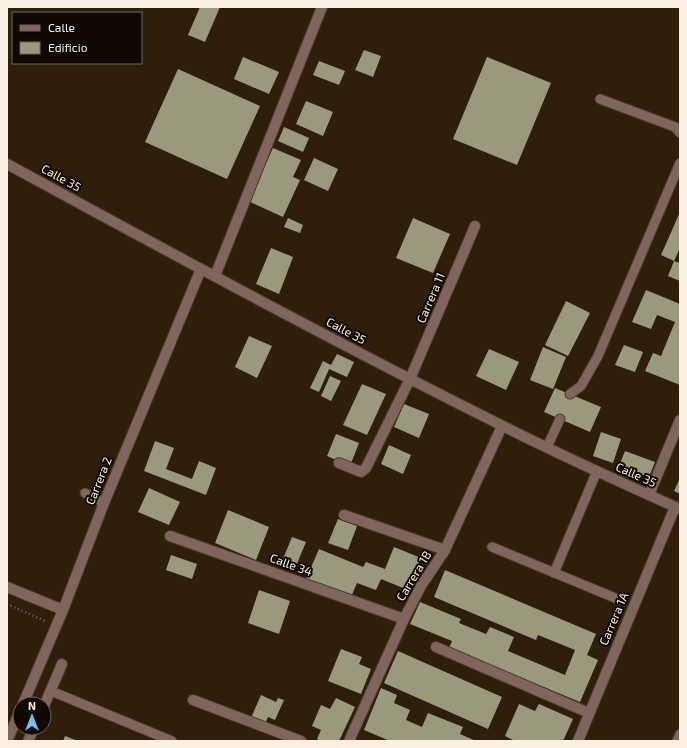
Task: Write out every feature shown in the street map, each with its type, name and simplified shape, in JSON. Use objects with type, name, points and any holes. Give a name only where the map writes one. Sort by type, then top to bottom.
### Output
[{"type":"street","points":[[215,276],[322,7]]},
{"type":"street","name":"Calle 35","points":[[7,164],[200,269],[410,379],[502,426],[678,508]]},
{"type":"street","name":"Carrera 11","points":[[339,463],[361,472],[364,471],[410,379],[475,226]]},
{"type":"street","name":"Carrera 2","points":[[26,696],[63,610],[104,503],[200,269]]},
{"type":"street","points":[[649,495],[680,420]]},
{"type":"street","name":"Carrera 1B","points":[[349,741],[404,619],[421,586],[445,550],[502,426]]},
{"type":"street","name":"Carrera 1A","points":[[578,741],[678,508]]},
{"type":"street","points":[[344,515],[445,550]]},
{"type":"street","name":"Calle 34","points":[[170,536],[404,619]]},
{"type":"street","points":[[7,587],[63,610]]},
{"type":"street","points":[[436,647],[589,713]]},
{"type":"street","points":[[49,696],[62,664]]},
{"type":"street","points":[[192,700],[301,741]]},
{"type":"street","points":[[7,741],[12,729]]},
{"type":"lane","points":[[600,100],[675,127],[680,133]]},
{"type":"lane","points":[[570,394],[581,386],[598,356],[680,163]]},
{"type":"lane","points":[[546,447],[560,419]]},
{"type":"lane","points":[[554,573],[597,471]]},
{"type":"lane","points":[[85,492],[104,503]]},
{"type":"lane","points":[[492,548],[620,600]]},
{"type":"lane","points":[[51,691],[172,741]]},
{"type":"lane","points":[[677,741],[680,734]]},
{"type":"path","points":[[7,604],[48,622]]},
{"type":"building","points":[[200,7],[220,7],[205,42],[188,35]]},
{"type":"building","points":[[364,50],[381,56],[373,77],[355,70]]},
{"type":"building","points":[[243,57],[279,72],[269,94],[234,79]]},
{"type":"building","points":[[487,57],[551,83],[517,165],[453,139]]},
{"type":"building","points":[[319,61],[345,71],[339,85],[313,75]]},
{"type":"building","points":[[178,69],[260,106],[227,179],[145,142]]},
{"type":"building","points":[[306,101],[333,112],[323,136],[296,124]]},
{"type":"building","points":[[284,127],[309,138],[303,152],[278,141]]},
{"type":"building","points":[[273,148],[301,160],[293,177],[300,180],[283,217],[248,201]]},
{"type":"building","points":[[314,158],[338,169],[328,191],[304,180]]},
{"type":"building","points":[[680,212],[680,248],[674,261],[661,255]]},
{"type":"building","points":[[288,218],[303,225],[300,233],[284,227]]},
{"type":"building","points":[[413,218],[450,234],[433,273],[396,258]]},
{"type":"building","points":[[271,248],[293,257],[279,294],[256,284]]},
{"type":"building","points":[[674,261],[680,263],[680,281],[668,276]]},
{"type":"building","points":[[646,290],[680,304],[680,385],[645,371],[653,353],[661,356],[675,322],[657,315],[651,329],[632,322]]},
{"type":"building","points":[[566,301],[590,313],[568,356],[545,345]]},
{"type":"building","points":[[249,336],[272,346],[257,378],[235,367]]},
{"type":"building","points":[[624,345],[643,352],[635,372],[615,365]]},
{"type":"building","points":[[543,347],[566,357],[553,389],[530,380]]},
{"type":"building","points":[[489,349],[519,362],[506,390],[476,376]]},
{"type":"building","points":[[337,354],[354,362],[347,377],[329,369],[319,392],[310,388],[323,361],[331,365]]},
{"type":"building","points":[[330,376],[341,381],[331,401],[321,396]]},
{"type":"building","points":[[362,384],[386,394],[367,435],[343,425]]},
{"type":"building","points":[[555,388],[601,407],[590,432],[544,412]]},
{"type":"building","points":[[404,404],[429,414],[419,438],[394,427]]},
{"type":"building","points":[[601,432],[621,439],[613,463],[593,456]]},
{"type":"building","points":[[336,434],[359,443],[350,466],[327,456]]},
{"type":"building","points":[[155,441],[174,448],[166,469],[192,479],[199,461],[216,468],[206,495],[144,471]]},
{"type":"building","points":[[389,445],[411,455],[403,474],[381,464]]},
{"type":"building","points":[[625,451],[655,462],[649,477],[619,466]]},
{"type":"building","points":[[680,478],[680,494],[674,491]]},
{"type":"building","points":[[149,488],[180,502],[169,525],[138,512]]},
{"type":"building","points":[[228,510],[269,527],[256,560],[215,543]]},
{"type":"building","points":[[338,519],[357,526],[348,550],[328,543]]},
{"type":"building","points":[[292,537],[306,542],[294,571],[280,566]]},
{"type":"building","points":[[394,547],[421,558],[408,590],[381,579],[376,590],[357,583],[351,597],[306,579],[319,549],[363,567],[366,562],[385,569]]},
{"type":"building","points":[[171,555],[197,564],[192,579],[166,570]]},
{"type":"building","points":[[445,570],[596,634],[587,655],[598,660],[580,702],[449,648],[452,641],[410,624],[420,602],[461,619],[459,623],[486,634],[490,627],[514,637],[508,651],[565,675],[575,650],[538,635],[536,640],[434,597]]},
{"type":"building","points":[[259,590],[290,601],[279,634],[248,623]]},
{"type":"building","points":[[341,649],[362,657],[359,664],[371,669],[361,694],[328,681]]},
{"type":"building","points":[[398,651],[502,697],[488,729],[384,683]]},
{"type":"building","points":[[381,688],[397,695],[394,703],[410,710],[406,720],[422,727],[428,713],[463,727],[460,734],[476,741],[390,741],[364,730]]},
{"type":"building","points":[[261,695],[276,702],[278,698],[284,700],[275,720],[268,717],[265,724],[251,718]]},
{"type":"building","points":[[336,698],[355,707],[339,741],[320,741],[317,739],[321,730],[312,726],[321,705],[330,709]]},
{"type":"building","points":[[519,704],[535,711],[539,704],[573,719],[563,741],[515,741],[505,736]]},
{"type":"building","points":[[65,736],[78,741],[63,741]]}]
